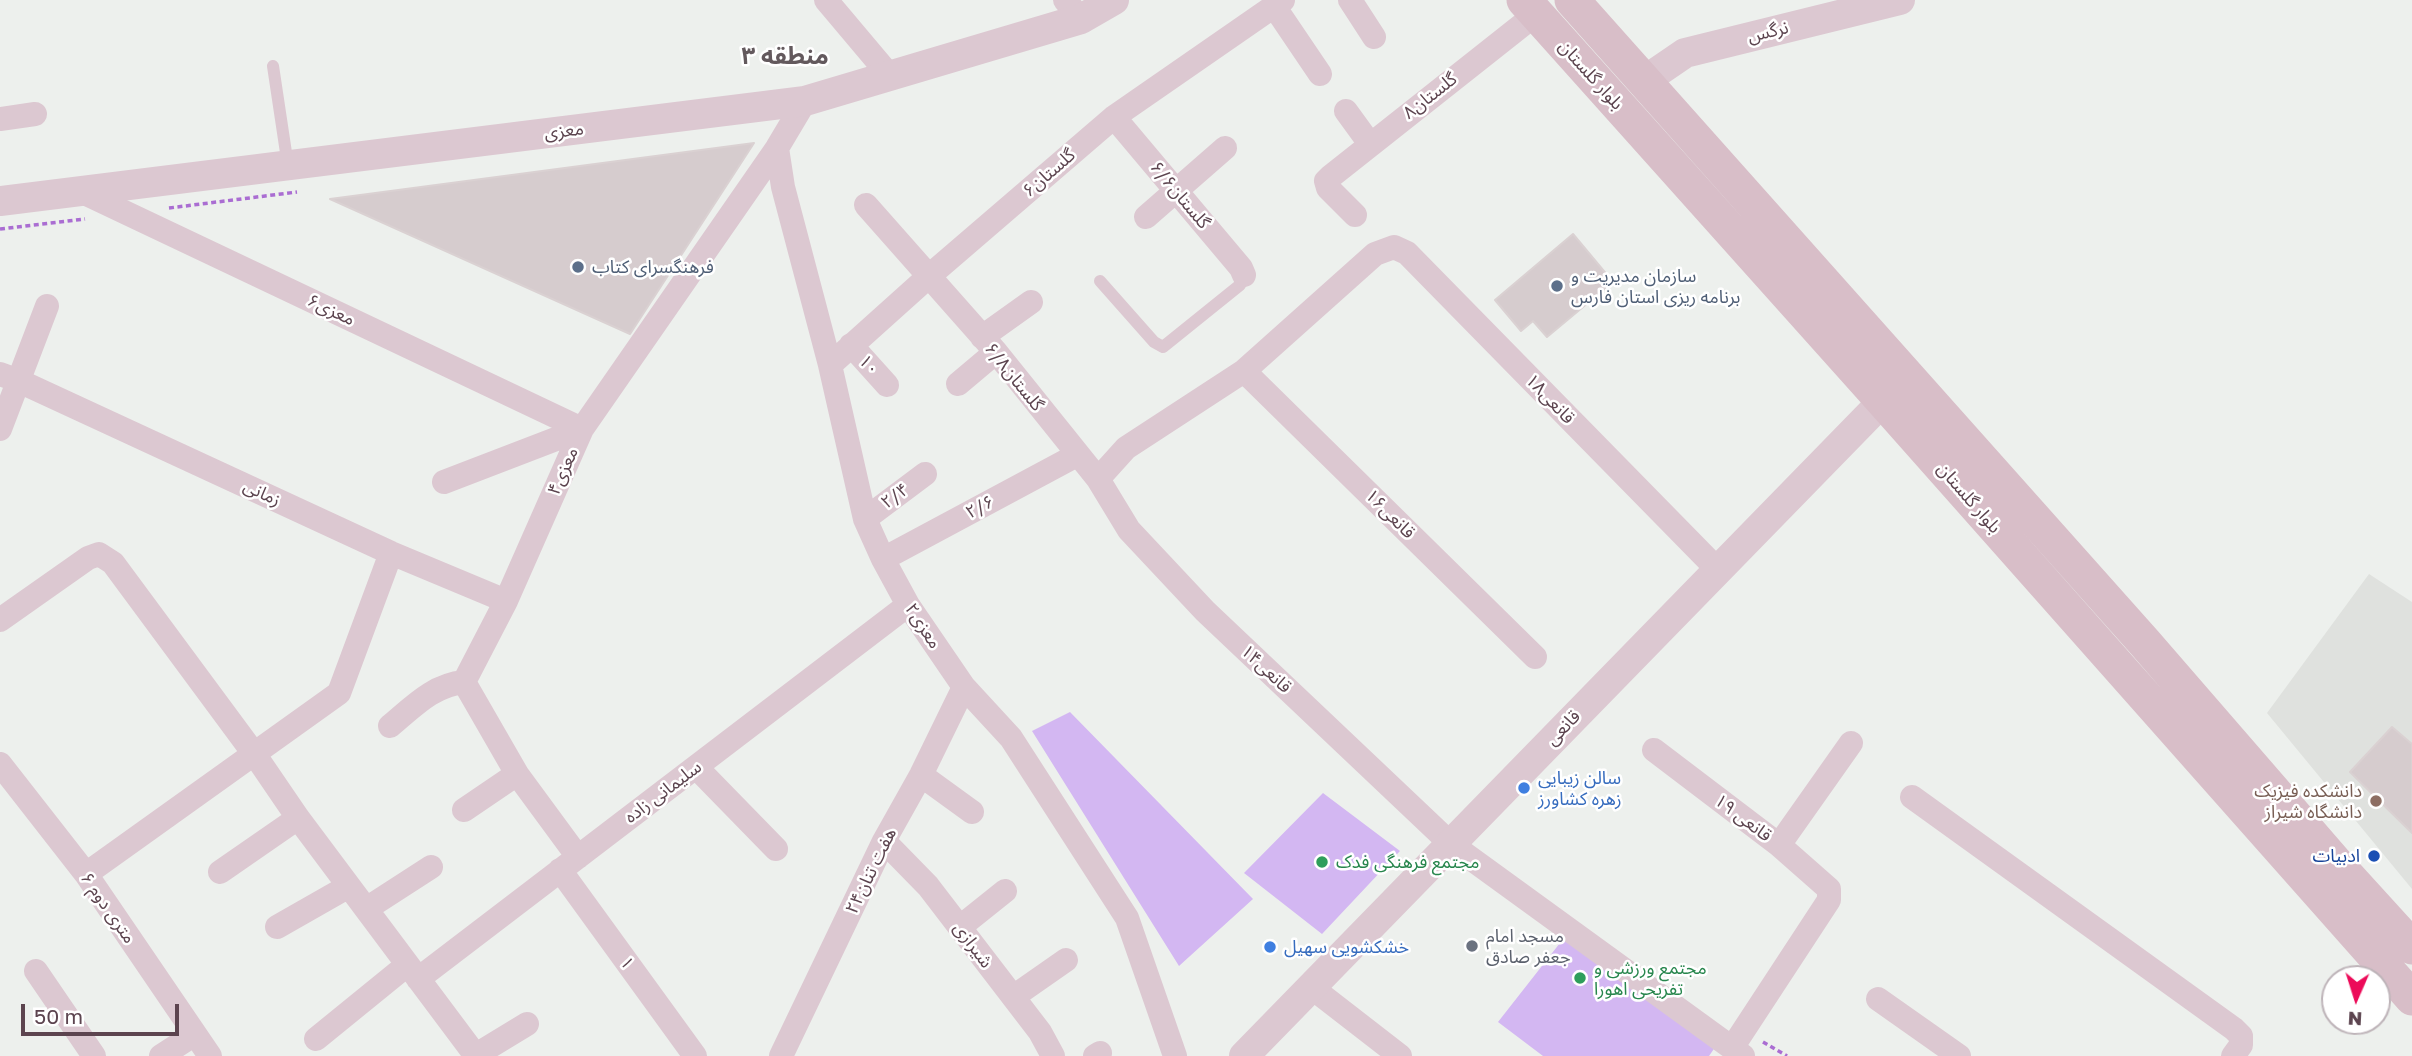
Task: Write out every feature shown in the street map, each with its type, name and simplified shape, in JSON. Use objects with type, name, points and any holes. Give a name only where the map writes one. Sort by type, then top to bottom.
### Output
[{"type":"main road","name":"بلوار گلستان","points":[[1572,0],[2145,643],[2329,880],[2412,998]]},
{"type":"main road","name":"بلوار گلستان","points":[[1530,7],[2119,668],[2329,880],[2412,947]]},
{"type":"main road","points":[[2119,668],[2145,643]]},
{"type":"street","points":[[826,0],[890,76]]},
{"type":"street","name":"معزی","points":[[0,201],[805,101],[890,76],[1073,9],[1114,0]]},
{"type":"street","points":[[1350,0],[1374,37]]},
{"type":"street","name":"نرگس","points":[[1644,81],[1685,52],[1900,0]]},
{"type":"street","points":[[1278,3],[1320,74]]},
{"type":"street","name":"گلستان۶","points":[[830,365],[1114,117],[1278,3]]},
{"type":"street","name":"گلستان۸","points":[[1354,215],[1328,188],[1326,181],[1530,7]]},
{"type":"street","name":"۴معزی","points":[[464,681],[506,601],[582,429],[777,148],[805,101]]},
{"type":"street","points":[[1346,111],[1370,144]]},
{"type":"street","points":[[0,118],[35,114]]},
{"type":"street","name":"۶/۶گلستان","points":[[1114,117],[1176,189],[1244,275]]},
{"type":"street","name":"۲معزی","points":[[777,148],[783,187],[830,365],[865,519],[908,605],[964,687],[1011,738],[1127,918],[1175,1056]]},
{"type":"street","points":[[1146,217],[1224,148]]},
{"type":"street","name":"۶معزی","points":[[80,191],[582,429]]},
{"type":"street","name":"۶/۸گلستان","points":[[866,205],[989,345],[1098,479]]},
{"type":"street","name":"۱۸قانعی","points":[[1244,371],[1375,254],[1394,247],[1408,253],[1718,570]]},
{"type":"street","points":[[958,384],[989,345],[1031,302]]},
{"type":"street","points":[[0,429],[10,378],[47,306]]},
{"type":"street","name":"۱۰","points":[[851,345],[887,386]]},
{"type":"street","points":[[1098,479],[1126,447],[1244,371]]},
{"type":"street","name":"۱۶قانعی","points":[[1244,371],[1535,657]]},
{"type":"street","name":"زمانی","points":[[10,378],[391,553],[506,601]]},
{"type":"street","name":"قانعی","points":[[1244,1056],[1883,401]]},
{"type":"street","points":[[444,482],[582,429]]},
{"type":"street","name":"۲/۶","points":[[883,559],[1077,455]]},
{"type":"street","name":"۲/۴","points":[[865,519],[925,474]]},
{"type":"street","name":"۱۴قانعی","points":[[1098,479],[1129,530],[1205,611],[1451,844],[1739,1045]]},
{"type":"street","points":[[86,874],[339,694],[391,553]]},
{"type":"street","points":[[2,614],[88,558],[99,554],[113,563],[255,755],[298,818],[476,1056],[527,1024]]},
{"type":"street","name":"سلیمانی زاده","points":[[316,1039],[569,864],[908,605]]},
{"type":"street","points":[[390,726],[447,683],[464,681],[569,864]]},
{"type":"street","name":"هفت تنان۲۴","points":[[781,1056],[884,841],[921,775],[964,687]]},
{"type":"street","points":[[1779,845],[1851,743]]},
{"type":"street","name":"قانعی ۱۹","points":[[1654,750],[1779,845],[1829,890],[1829,900],[1739,1045]]},
{"type":"street","name":"۶ متری دوم","points":[[0,764],[86,874],[210,1056]]},
{"type":"street","points":[[696,767],[776,849]]},
{"type":"street","points":[[464,810],[517,774]]},
{"type":"street","points":[[921,775],[972,813]]},
{"type":"street","points":[[1912,797],[2234,1029],[2241,1036],[2241,1045],[2233,1056]]},
{"type":"street","points":[[220,872],[298,818]]},
{"type":"street","name":"شیرازی","points":[[884,841],[928,886],[1040,1032],[1053,1056]]},
{"type":"street","name":"۱","points":[[569,864],[695,1056]]},
{"type":"street","points":[[366,909],[431,867]]},
{"type":"street","points":[[277,927],[349,886]]},
{"type":"street","points":[[960,927],[1005,891]]},
{"type":"street","points":[[1013,997],[1066,960]]},
{"type":"street","points":[[36,971],[94,1056]]},
{"type":"street","points":[[1311,987],[1400,1056]]},
{"type":"street","points":[[1878,999],[1959,1056]]},
{"type":"street","points":[[161,1056],[195,1034]]},
{"type":"lane","points":[[273,66],[288,166]]},
{"type":"lane","points":[[1100,281],[1154,342],[1163,347],[1240,285],[1244,275]]},
{"type":"path","points":[[1739,1045],[1787,1056]]},
{"type":"shaded area","name":"دانشکده فیزیک دانشگاه شیراز","points":[[2369,574],[2412,602],[2412,889],[2267,713]]},
{"type":"shaded area","points":[[1070,712],[1253,899],[1179,966],[1032,731]]},
{"type":"shaded area","name":"مجتمع فرهنگی فدک","points":[[1323,793],[1400,851],[1322,934],[1244,873]]},
{"type":"shaded area","name":"مجتمع ورزشی و تفریحی اهورا","points":[[1567,934],[1718,1043],[1709,1056],[1543,1056],[1498,1022]]},
{"type":"building","name":"فرهنگسرای کتاب","points":[[754,143],[630,334],[330,199]]},
{"type":"building","name":"سازمان مدیریت و برنامه ریزی استان فارس","points":[[1573,234],[1613,282],[1547,337],[1533,321],[1521,331],[1495,300]]},
{"type":"building","points":[[2392,727],[2412,744],[2412,833],[2350,772]]},
{"type":"place","name":"فرهنگسرای کتاب","points":[[578,267]]},
{"type":"place","name":"سازمان مدیریت و برنامه ریزی استان فارس","points":[[1557,286]]},
{"type":"place","name":"سالن زیبایی زهره کشاورز","points":[[1524,788]]},
{"type":"place","name":"دانشکده فیزیک دانشگاه شیراز","points":[[2376,801]]},
{"type":"place","name":"ادبیات","points":[[2374,856]]},
{"type":"place","name":"مجتمع فرهنگی فدک","points":[[1322,862]]},
{"type":"place","name":"مسجد امام جعفر صادق","points":[[1472,946]]},
{"type":"place","name":"خشکشویی سهیل","points":[[1270,947]]},
{"type":"place","name":"مجتمع ورزشی و تفریحی اهورا","points":[[1580,978]]},
{"type":"district","name":"منطقه ۳","points":[[785,56]]}]
